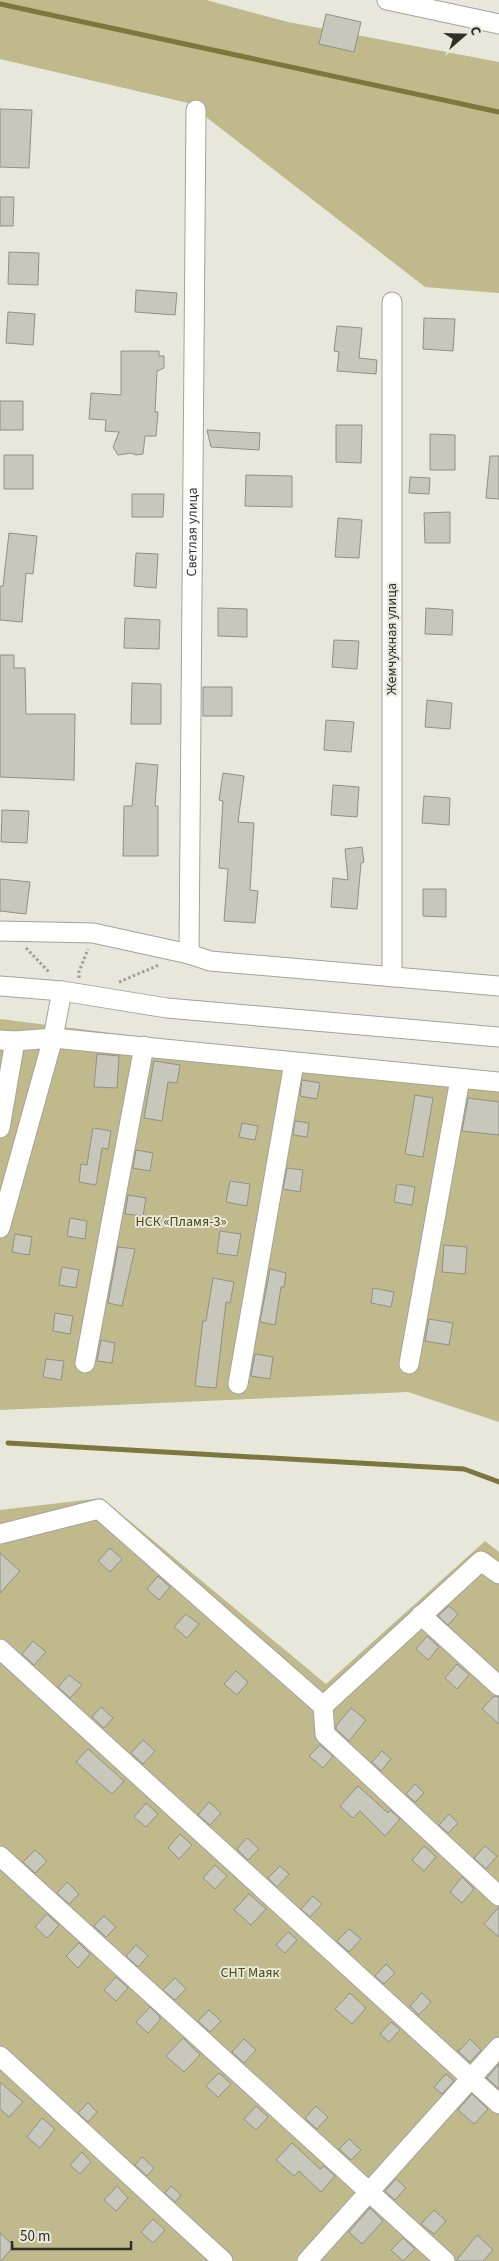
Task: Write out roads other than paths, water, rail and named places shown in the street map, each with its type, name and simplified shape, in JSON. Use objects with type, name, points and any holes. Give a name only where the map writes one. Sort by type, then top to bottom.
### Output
[{"type":"street","points":[[387,0],[499,24]]},
{"type":"street","name":"Светлая улица","points":[[182,952],[196,110]]},
{"type":"street","name":"Жемчужная улица","points":[[392,302],[392,977]]},
{"type":"street","points":[[5,931],[98,934],[182,952],[210,961],[499,986]]},
{"type":"street","points":[[0,986],[58,984],[167,1008],[499,1036]]},
{"type":"street","points":[[0,1228],[53,1038],[58,984]]},
{"type":"street","points":[[0,1128],[8,1040],[53,1038],[499,1082]]},
{"type":"street","points":[[85,1363],[144,1046]]},
{"type":"street","points":[[238,1384],[294,1063]]},
{"type":"street","points":[[409,1364],[460,1079]]},
{"type":"street","points":[[0,1534],[99,1509],[323,1706],[324,1734],[499,1896]]},
{"type":"street","points":[[323,1706],[481,1562],[499,1574]]},
{"type":"street","points":[[421,1615],[499,1686]]},
{"type":"street","points":[[0,1649],[499,2104]]},
{"type":"street","points":[[0,1856],[444,2261]]},
{"type":"street","points":[[307,2261],[499,2047]]},
{"type":"street","points":[[0,2056],[223,2261]]},
{"type":"waterway","points":[[0,4],[499,112]]},
{"type":"waterway","points":[[8,1443],[464,1469],[499,1482]]},
{"type":"park label","name":"НСК «Пламя-3»","points":[[181,1222]]},
{"type":"park label","name":"СНТ Маяк","points":[[250,1973]]}]
